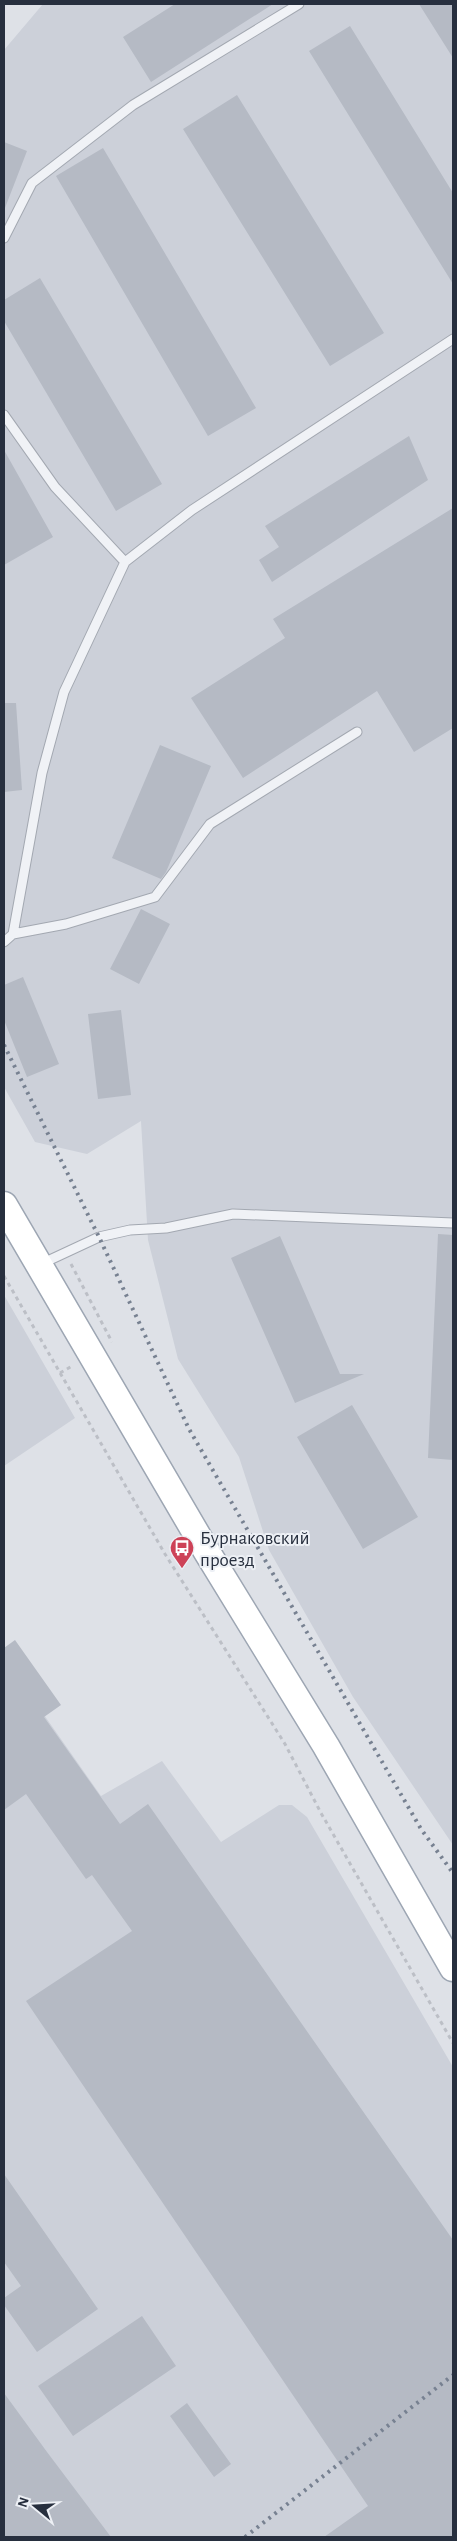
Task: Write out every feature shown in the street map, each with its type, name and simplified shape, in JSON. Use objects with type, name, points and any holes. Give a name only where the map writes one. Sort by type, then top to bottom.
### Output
[{"type":"main road","points":[[4,1205],[207,1552],[326,1746],[453,1968]]},
{"type":"lane","points":[[4,238],[32,183],[133,105],[299,4]]},
{"type":"lane","points":[[13,934],[42,773],[64,692],[125,562],[192,510],[453,339]]},
{"type":"lane","points":[[4,414],[55,487],[125,562]]},
{"type":"lane","points":[[4,942],[13,934],[66,924],[155,897],[210,824],[357,732]]},
{"type":"lane","points":[[39,1265],[98,1238],[130,1230],[166,1228],[233,1214],[453,1223]]},
{"type":"path","points":[[4,1276],[165,1554],[285,1744],[322,1813],[453,2043]]},
{"type":"shaded area","points":[[43,4],[453,4],[453,1845],[353,1697],[269,1550],[239,1457],[178,1359],[148,1240],[141,1121],[87,1154],[35,1142],[4,1087],[4,50]]},
{"type":"shaded area","points":[[4,1295],[75,1418],[4,1466]]},
{"type":"shaded area","points":[[4,1658],[101,1796],[162,1761],[221,1842],[279,1805],[292,1805],[307,1817],[453,2067],[453,2537],[4,2537]]},
{"type":"building","points":[[175,4],[273,4],[151,82],[123,37]]},
{"type":"building","points":[[419,4],[453,4],[453,58]]},
{"type":"building","points":[[350,26],[453,193],[453,284],[309,51]]},
{"type":"building","points":[[237,95],[384,333],[330,366],[183,129]]},
{"type":"building","points":[[4,142],[27,151],[5,208],[4,208]]},
{"type":"building","points":[[103,148],[256,408],[208,436],[56,176]]},
{"type":"building","points":[[40,278],[162,484],[116,511],[4,321],[4,300]]},
{"type":"building","points":[[409,436],[428,480],[272,582],[259,560],[279,547],[265,526]]},
{"type":"building","points":[[4,450],[53,537],[4,565]]},
{"type":"building","points":[[453,508],[453,728],[414,752],[377,691],[243,778],[191,698],[285,638],[273,619]]},
{"type":"building","points":[[4,703],[16,703],[22,790],[4,792]]},
{"type":"building","points":[[160,745],[211,766],[166,872],[161,879],[112,858]]},
{"type":"building","points":[[141,909],[170,924],[139,984],[110,969]]},
{"type":"building","points":[[23,977],[59,1064],[27,1077],[4,1020],[4,985]]},
{"type":"building","points":[[121,1010],[131,1095],[98,1099],[88,1014]]},
{"type":"building","points":[[438,1234],[453,1235],[453,1460],[428,1458]]},
{"type":"building","points":[[280,1236],[340,1374],[364,1374],[295,1403],[231,1258]]},
{"type":"building","points":[[352,1405],[418,1517],[363,1549],[297,1437]]},
{"type":"building","points":[[15,1640],[61,1705],[44,1717],[120,1824],[148,1804],[453,2240],[453,2537],[324,2537],[368,2506],[26,2001],[132,1931],[92,1875],[86,1879],[26,1794],[4,1810],[4,1648]]},
{"type":"building","points":[[4,2174],[98,2309],[37,2352],[4,2305],[4,2298],[21,2286],[4,2262]]},
{"type":"building","points":[[142,2316],[176,2366],[73,2436],[38,2386]]},
{"type":"building","points":[[4,2393],[47,2452],[111,2537],[4,2537]]},
{"type":"building","points":[[187,2403],[231,2464],[214,2477],[170,2416]]},
{"type":"railway","points":[[4,1045],[99,1237],[189,1429],[421,1829],[453,1873]]},
{"type":"railway","points":[[245,2537],[453,2375]]},
{"type":"place","name":"Бурнаковский проезд","points":[[182,1569]]}]
